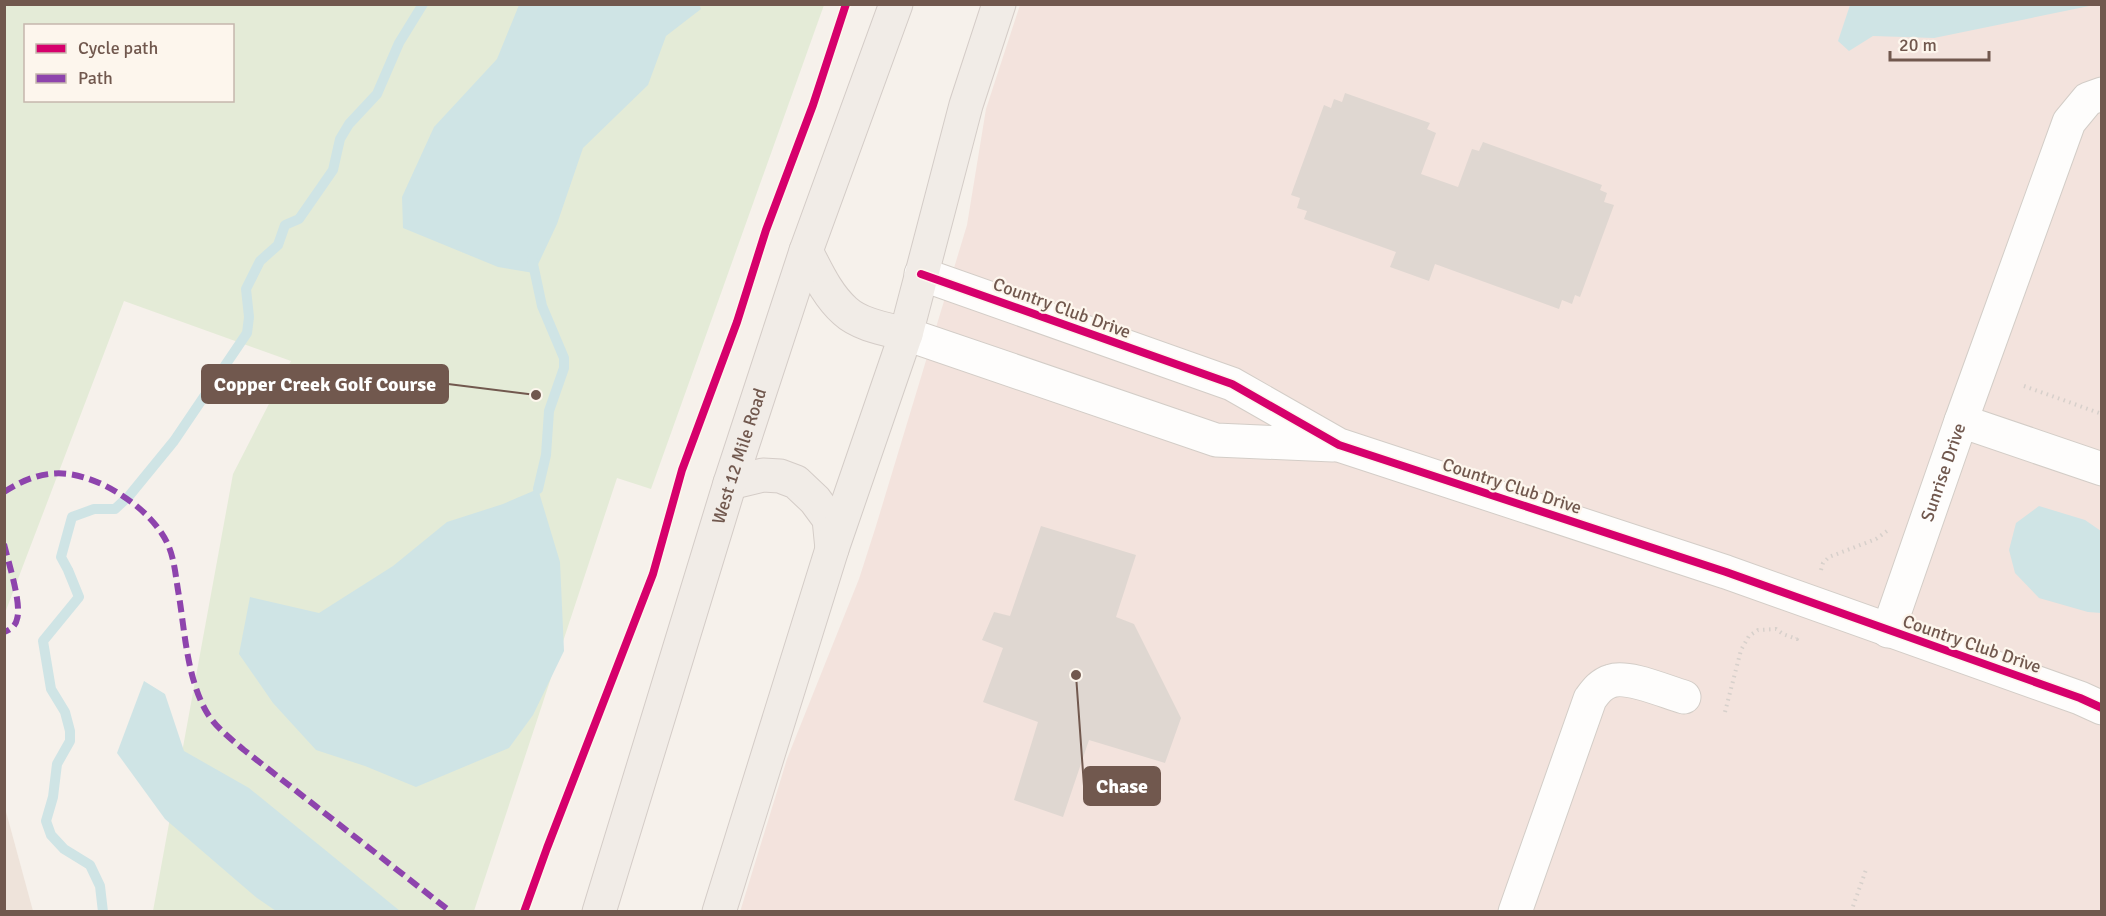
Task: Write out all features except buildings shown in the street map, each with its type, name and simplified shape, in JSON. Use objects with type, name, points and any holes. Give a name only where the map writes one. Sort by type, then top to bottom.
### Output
[{"type":"main road","name":"West 12 Mile Road","points":[[599,912],[730,483],[806,251],[896,4]]},
{"type":"main road","points":[[719,912],[832,549],[906,334],[966,105],[999,4]]},
{"type":"main road","points":[[806,251],[826,288],[846,312],[872,325],[906,334]]},
{"type":"main road","points":[[730,483],[763,476],[780,476],[796,482],[815,500],[829,519],[832,549]]},
{"type":"street","points":[[1961,421],[2069,122],[2088,99],[2102,94]]},
{"type":"street","name":"Country Club Drive","points":[[921,274],[1232,384],[1339,445],[1726,572],[2080,698],[2102,708]]},
{"type":"street","name":"Country Club Drive","points":[[906,334],[1216,440],[1339,445]]},
{"type":"street","name":"Sunrise Drive","points":[[1888,630],[1961,421],[2102,469]]},
{"type":"street","points":[[1515,912],[1590,699],[1600,686],[1613,680],[1630,681],[1684,698]]},
{"type":"path","points":[[2024,386],[2102,414]]},
{"type":"path","points":[[1819,575],[1822,563],[1829,557],[1876,539],[1887,531],[1891,521]]},
{"type":"path","points":[[1725,712],[1742,650],[1749,636],[1758,630],[1776,629],[1797,639],[1800,630]]},
{"type":"path","points":[[1851,912],[1867,867]]},
{"type":"shaded area","points":[[699,4],[701,9],[666,36],[648,85],[583,148],[557,224],[534,273],[498,267],[403,228],[402,197],[434,127],[497,59],[519,5]]},
{"type":"shaded area","points":[[1850,4],[2094,5],[1934,38],[1873,36],[1849,51],[1838,41]]},
{"type":"shaded area","points":[[1020,5],[2101,5],[2101,911],[740,912],[787,759],[859,579],[876,526],[967,225],[986,109]]},
{"type":"shaded area","points":[[538,489],[560,562],[564,651],[533,715],[509,748],[416,787],[365,766],[316,750],[273,703],[239,654],[250,597],[319,613],[393,566],[447,522],[503,504]]},
{"type":"shaded area","points":[[2039,506],[2085,520],[2101,531],[2101,613],[2088,612],[2039,598],[2015,573],[2009,550],[2016,523]]},
{"type":"shaded area","points":[[144,681],[165,694],[184,751],[249,788],[400,911],[276,911],[257,898],[165,819],[117,753]]},
{"type":"shaded area","points":[[5,808],[33,911],[5,911]]},
{"type":"green space","points":[[4,5],[824,5],[651,489],[617,478],[474,911],[153,911],[233,474],[291,361],[124,301],[5,613]]},
{"type":"waterway","points":[[103,912],[100,886],[90,865],[64,849],[51,835],[46,821],[53,797],[57,764],[70,741],[70,731],[65,712],[51,689],[43,641],[79,597],[61,557],[72,517],[94,509],[115,509],[129,496],[174,441],[247,333],[249,317],[246,289],[260,261],[278,245],[285,225],[299,219],[333,170],[340,139],[349,124],[377,94],[399,43],[423,4]]},
{"type":"waterway","points":[[532,259],[542,306],[564,358],[564,368],[549,411],[546,455],[538,489]]},
{"type":"marked path","points":[[4,492],[35,477],[69,474],[83,477],[113,490],[141,510],[153,522],[169,547],[191,669],[200,698],[214,722],[244,750],[451,912]]},
{"type":"marked path","points":[[4,544],[18,603],[16,621],[9,630],[4,632]]},
{"type":"cycle path","points":[[524,912],[653,574],[682,470],[737,322],[766,230],[813,105],[846,4]]},
{"type":"cycle path","points":[[921,274],[1232,384],[1339,445],[1726,572],[2080,698],[2102,708]]},
{"type":"place","name":"Copper Creek Golf Course","points":[[536,395]]},
{"type":"place","name":"Chase","points":[[1076,675]]}]
